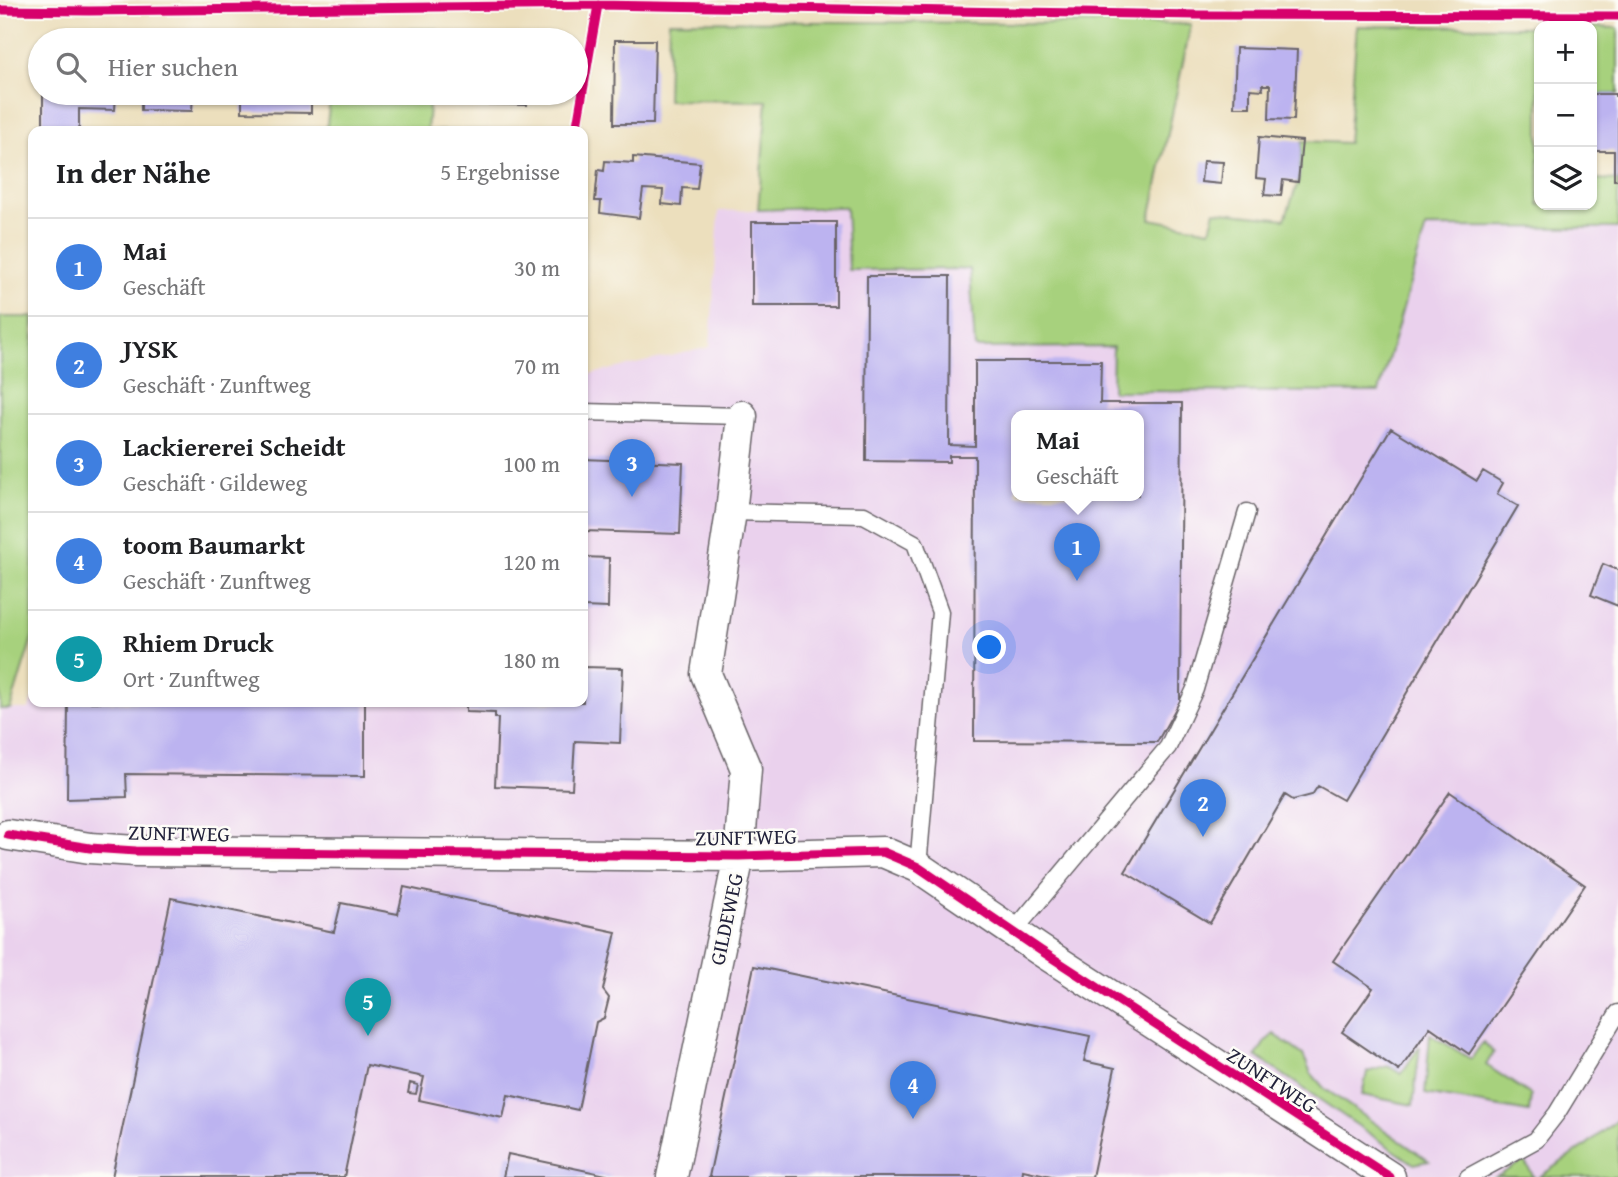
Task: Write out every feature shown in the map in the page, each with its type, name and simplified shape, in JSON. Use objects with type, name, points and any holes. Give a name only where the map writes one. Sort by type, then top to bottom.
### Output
[{"type":"street","name":"GILDEWEG","points":[[672,1177],[739,856],[746,769],[706,674],[731,512],[742,416]]},
{"type":"street","name":"ZUNFTWEG","points":[[8,835],[90,848],[136,851],[739,856],[883,852],[918,867],[1013,932],[1390,1177]]},
{"type":"lane","points":[[588,412],[742,416]]},
{"type":"lane","points":[[731,512],[864,515],[915,544],[940,612],[918,867]]},
{"type":"lane","points":[[1013,932],[1168,747],[1195,689],[1247,512]]},
{"type":"lane","points":[[1468,1177],[1536,1139],[1557,1113],[1618,1013]]},
{"type":"shaded area","points":[[846,207],[850,270],[971,269],[975,348],[1113,347],[1113,391],[1379,392],[1426,227],[1618,228],[1618,1177],[0,1177],[0,709],[588,707],[588,375],[710,347],[719,211]]},
{"type":"green space","points":[[669,21],[1191,24],[1150,219],[1210,230],[1215,211],[1285,219],[1298,182],[1302,141],[1348,143],[1357,26],[1534,27],[1534,210],[1597,210],[1597,179],[1618,180],[1618,228],[1426,227],[1379,392],[1112,391],[1113,347],[975,348],[970,269],[849,270],[846,207],[758,210],[767,101],[667,100]]},
{"type":"green space","points":[[1597,27],[1618,28],[1618,94],[1597,94]]},
{"type":"green space","points":[[329,105],[429,105],[427,126],[327,126]]},
{"type":"green space","points":[[0,317],[28,317],[28,651],[10,709],[0,709]]},
{"type":"green space","points":[[1274,1034],[1303,1055],[1311,1073],[1324,1088],[1429,1161],[1414,1164],[1256,1056]]},
{"type":"green space","points":[[1430,1034],[1471,1059],[1483,1042],[1494,1052],[1486,1065],[1531,1095],[1529,1112],[1425,1094]]},
{"type":"green space","points":[[1420,1046],[1413,1105],[1362,1095],[1367,1072],[1388,1066],[1401,1074]]},
{"type":"green space","points":[[1618,1119],[1618,1177],[1539,1177],[1585,1146]]},
{"type":"green space","points":[[1524,1161],[1534,1177],[1496,1177]]},
{"type":"building","points":[[615,40],[655,40],[653,124],[614,124]]},
{"type":"building","points":[[1236,48],[1297,50],[1294,120],[1269,119],[1270,85],[1262,85],[1263,90],[1250,89],[1250,107],[1234,107]]},
{"type":"building","points":[[1597,94],[1618,96],[1618,180],[1614,180],[1614,151],[1597,151]]},
{"type":"building","points":[[43,105],[115,105],[115,110],[79,109],[79,126],[43,126]]},
{"type":"building","points":[[141,105],[192,105],[192,111],[141,110]]},
{"type":"building","points":[[242,105],[311,105],[311,113],[242,112]]},
{"type":"building","points":[[1259,137],[1302,141],[1298,182],[1283,180],[1281,196],[1264,195],[1266,179],[1256,178]]},
{"type":"building","points":[[633,157],[700,163],[697,189],[682,188],[681,206],[662,204],[663,190],[643,189],[639,218],[600,213],[601,201],[595,201],[598,170],[604,171],[605,161],[633,163]]},
{"type":"building","points":[[1203,161],[1223,162],[1221,184],[1201,182]]},
{"type":"building","points":[[752,222],[836,222],[836,306],[752,306]]},
{"type":"building","points":[[867,276],[950,276],[949,445],[975,446],[975,361],[1101,361],[1100,403],[1182,403],[1180,701],[1157,742],[974,741],[975,456],[949,456],[949,462],[866,461]]},
{"type":"building","points":[[1391,428],[1477,481],[1483,471],[1503,483],[1497,494],[1518,506],[1343,800],[1318,786],[1312,795],[1293,800],[1285,795],[1210,923],[1125,872]]},
{"type":"building","points":[[588,459],[683,463],[680,534],[588,531]]},
{"type":"building","points":[[588,557],[609,558],[608,608],[588,607]]},
{"type":"building","points":[[1603,564],[1618,570],[1618,606],[1591,595]]},
{"type":"building","points":[[588,667],[623,668],[620,743],[575,741],[572,789],[495,786],[498,718],[495,718],[495,713],[466,712],[466,707],[588,707]]},
{"type":"building","points":[[68,707],[365,707],[365,776],[126,774],[127,797],[67,799]]},
{"type":"building","points":[[1450,792],[1585,885],[1469,1054],[1430,1027],[1399,1071],[1342,1032],[1373,988],[1333,961]]},
{"type":"building","points":[[404,887],[616,932],[603,990],[609,998],[604,1018],[596,1022],[578,1110],[508,1095],[503,1118],[419,1100],[424,1077],[367,1065],[344,1177],[112,1177],[171,898],[334,932],[341,903],[398,914]]},
{"type":"building","points":[[754,966],[1090,1036],[1084,1061],[1115,1068],[1092,1177],[1056,1177],[1023,1170],[1022,1177],[709,1177]]},
{"type":"building","points":[[410,1083],[418,1085],[416,1094],[408,1093]]},
{"type":"building","points":[[508,1154],[611,1176],[611,1177],[503,1177]]},
{"type":"cycle path","points":[[0,10],[598,5],[1196,15],[1618,16]]},
{"type":"cycle path","points":[[588,62],[598,5]]},
{"type":"cycle path","points":[[577,126],[581,105]]},
{"type":"cycle path","points":[[8,835],[90,848],[136,851],[739,856],[883,852],[918,867],[1040,950],[1390,1177]]},
{"type":"place","name":"Lackiererei Scheidt","points":[[632,497]]},
{"type":"place","name":"Mai","points":[[1077,581]]},
{"type":"place","name":"JYSK","points":[[1203,837]]},
{"type":"place","name":"Rhiem Druck","points":[[368,1036]]},
{"type":"place","name":"toom Baumarkt","points":[[913,1119]]}]
